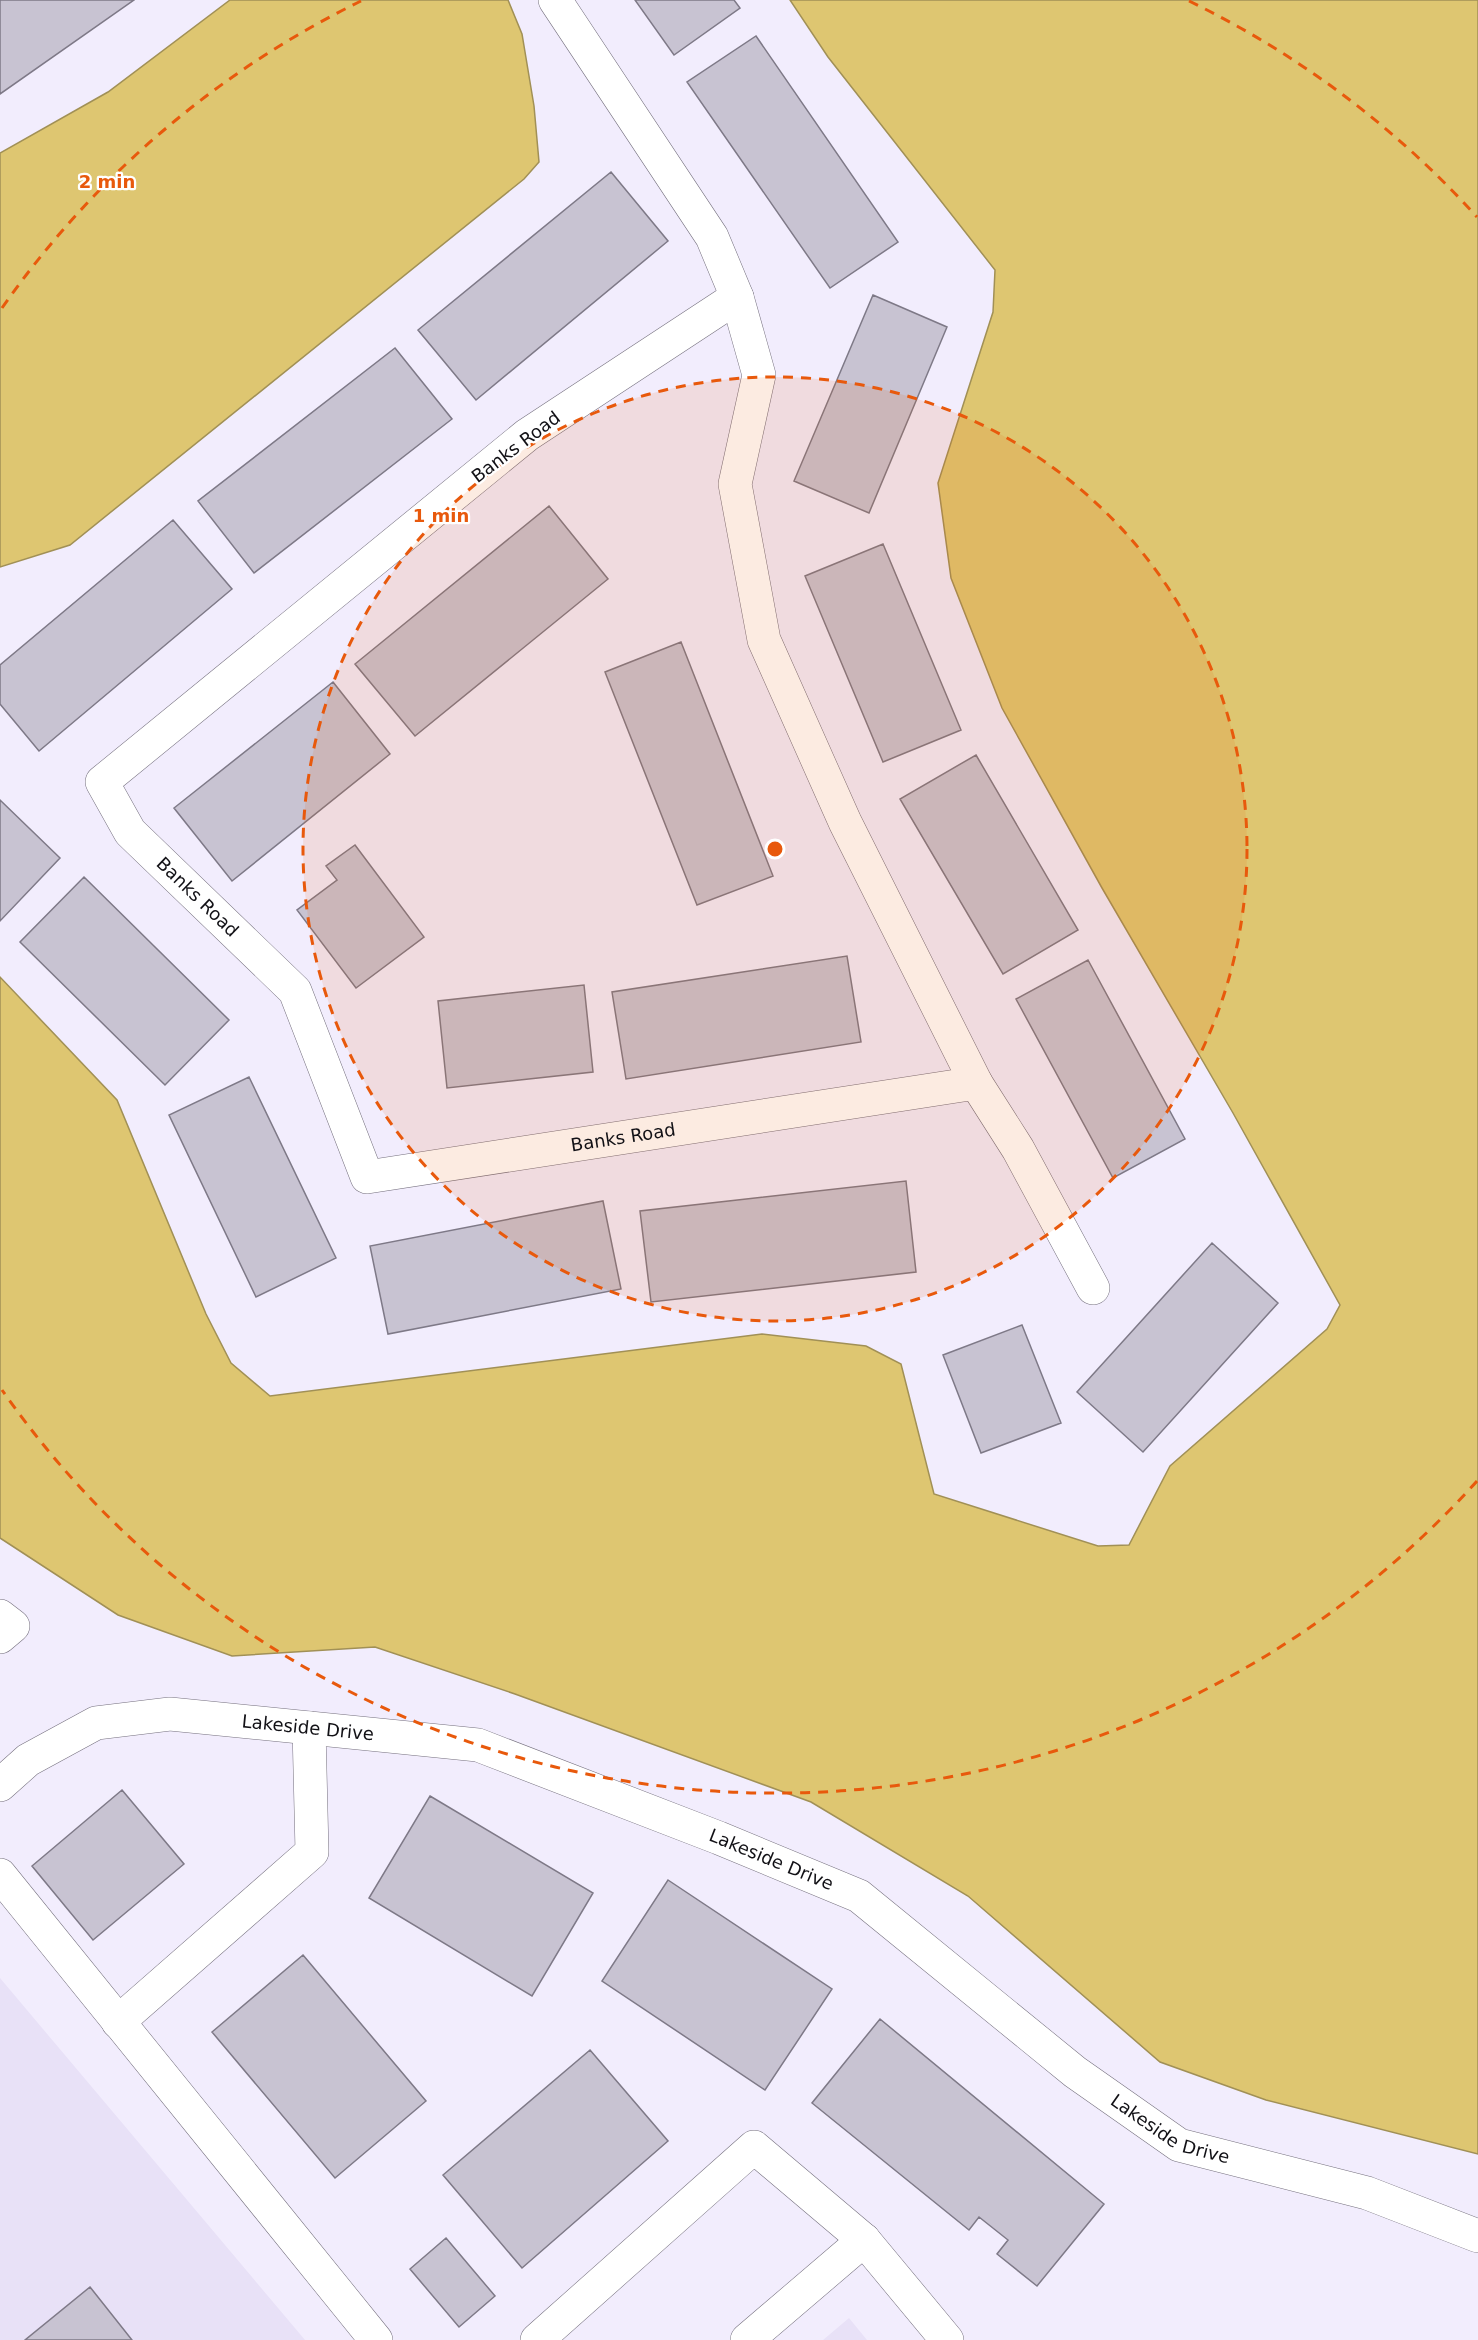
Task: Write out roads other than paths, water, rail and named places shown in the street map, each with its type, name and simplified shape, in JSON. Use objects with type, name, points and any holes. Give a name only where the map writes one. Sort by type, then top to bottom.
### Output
[{"type":"street","points":[[555,0],[712,237],[737,297],[759,375],[735,484],[764,640],[844,822],[976,1083],[1018,1149],[1093,1288]]},
{"type":"street","name":"Banks Road","points":[[737,297],[527,435],[102,782],[130,832],[295,991],[367,1177],[976,1083]]},
{"type":"street","points":[[0,1616],[13,1626],[0,1636]]},
{"type":"street","name":"Lakeside Drive","points":[[0,1785],[28,1760],[96,1723],[170,1714],[478,1745],[719,1838],[859,1896],[1075,2072],[1179,2145],[1367,2193],[1478,2236]]},
{"type":"street","points":[[118,2022],[312,1852],[309,1728]]},
{"type":"street","points":[[0,1875],[376,2340]]},
{"type":"street","points":[[537,2340],[754,2147],[864,2240],[947,2340]]},
{"type":"street","points":[[747,2340],[864,2240]]}]
